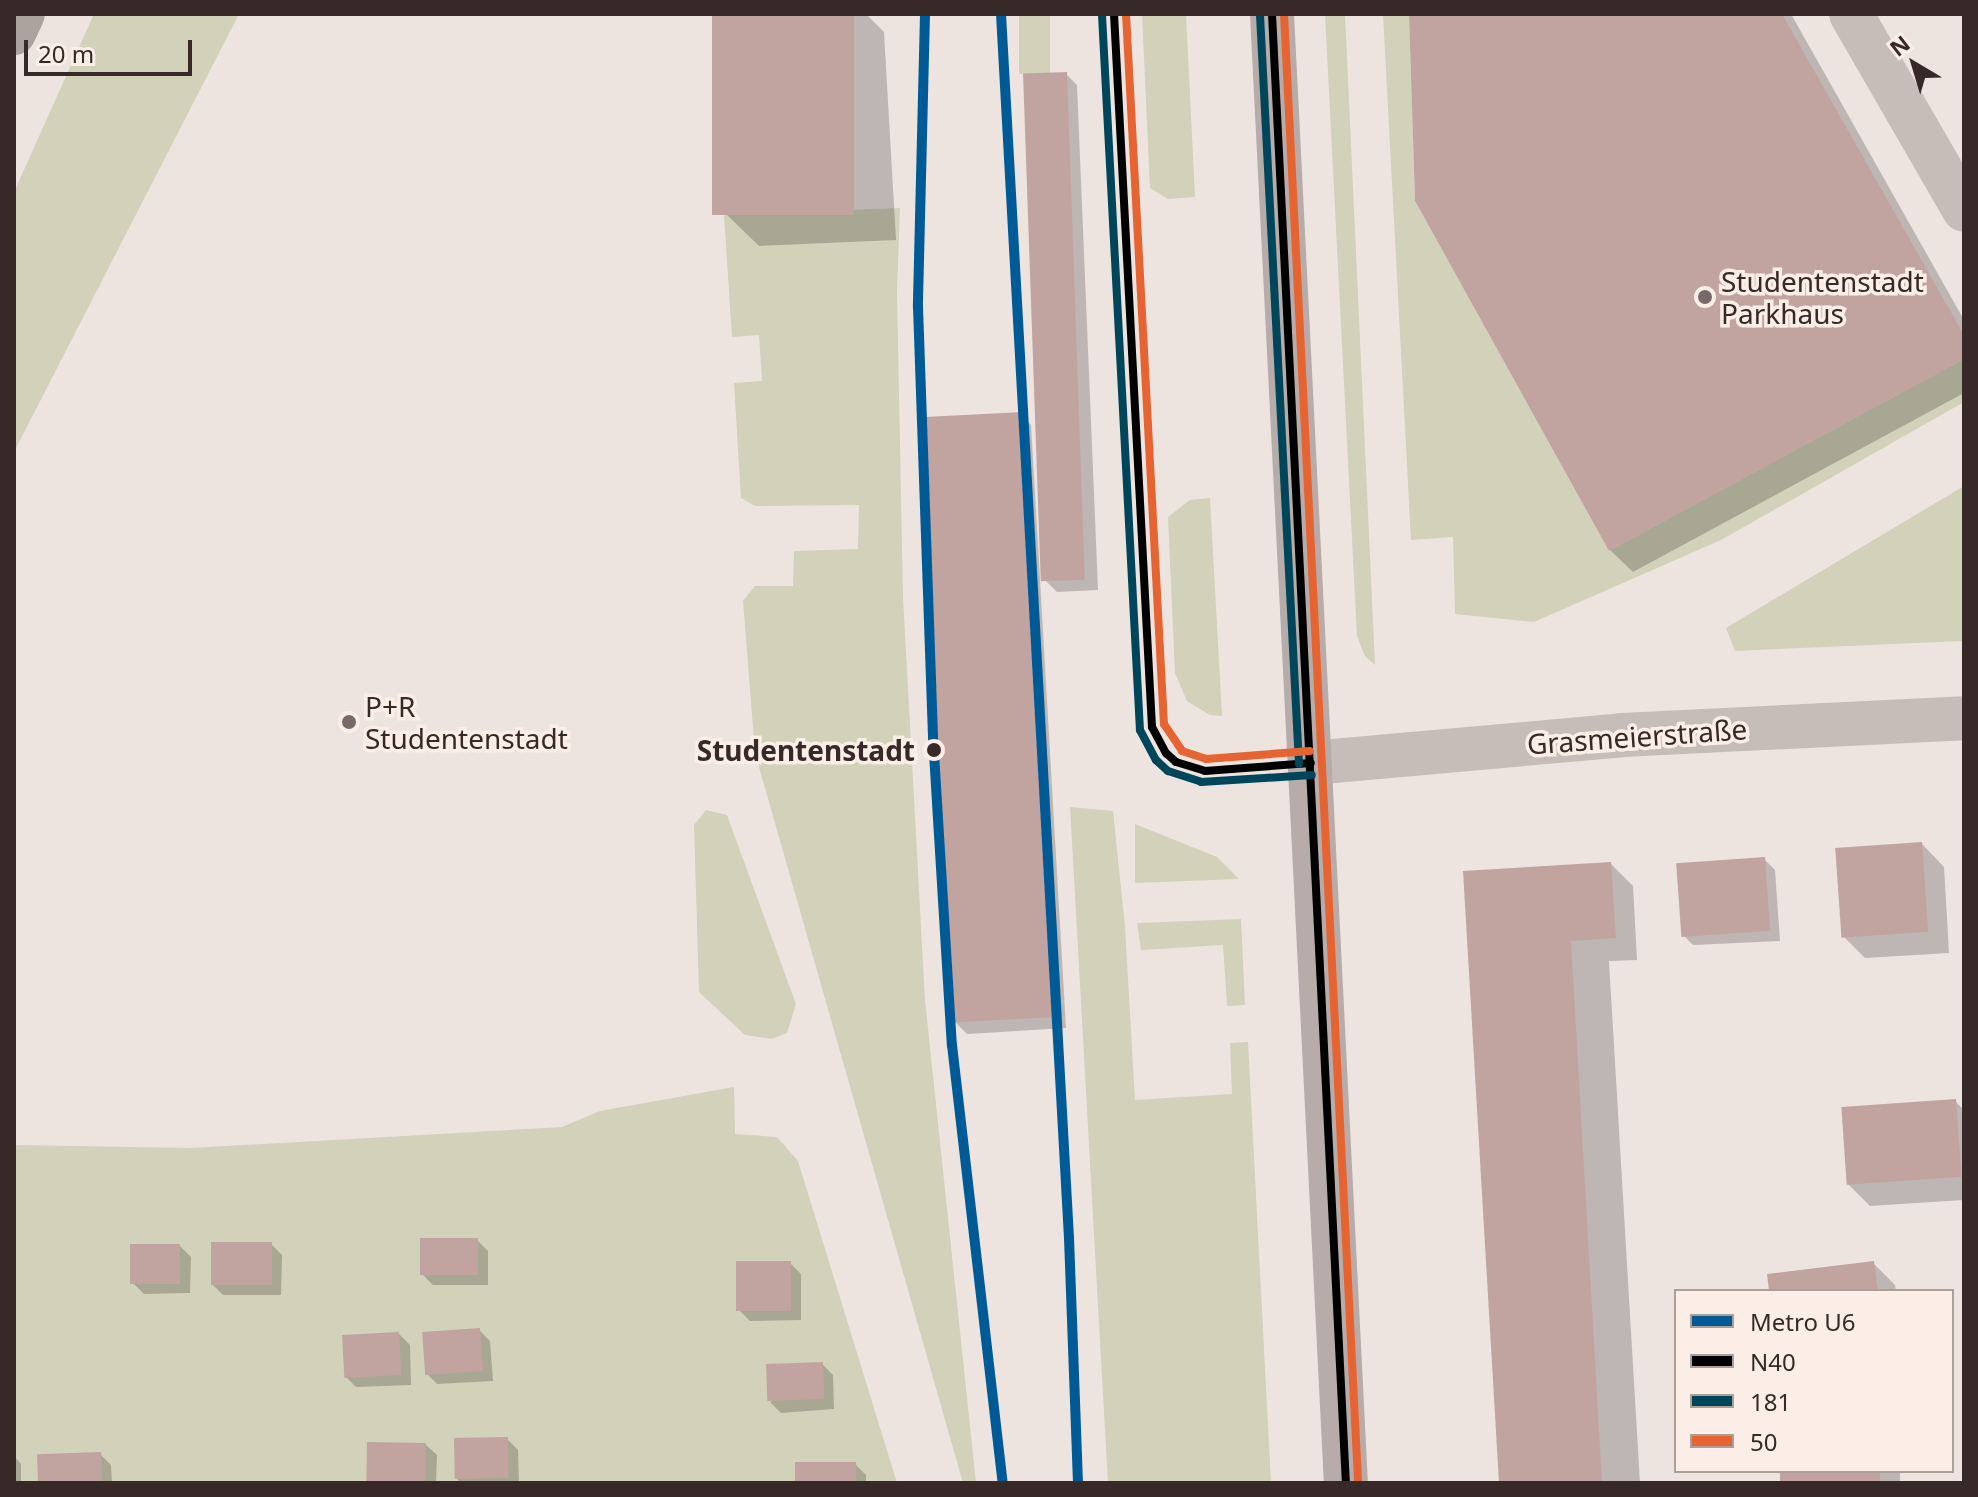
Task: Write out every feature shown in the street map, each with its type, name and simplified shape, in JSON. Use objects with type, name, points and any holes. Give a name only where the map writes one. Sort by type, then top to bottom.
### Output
[{"type":"highway","points":[[14,33],[23,14]]},
{"type":"main road","points":[[1272,14],[1346,1483]]},
{"type":"street","points":[[1851,14],[1964,210]]},
{"type":"street","name":"Grasmeierstraße","points":[[1311,763],[1622,735],[1964,718]]},
{"type":"green space","points":[[94,14],[239,14],[14,452],[14,192]]},
{"type":"green space","points":[[1019,14],[1050,14],[1050,74],[1019,74]]},
{"type":"green space","points":[[1142,14],[1186,14],[1195,197],[1168,199],[1150,188]]},
{"type":"green space","points":[[1325,14],[1345,14],[1375,665],[1365,656],[1357,636]]},
{"type":"green space","points":[[1383,14],[1409,14],[1415,201],[1609,551],[1964,359],[1964,402],[1721,540],[1534,622],[1455,614],[1453,537],[1411,540]]},
{"type":"green space","points":[[900,208],[897,292],[903,597],[925,1000],[976,1483],[963,1483],[755,753],[743,601],[755,586],[793,586],[794,551],[858,549],[859,505],[755,506],[741,498],[734,383],[762,381],[759,335],[732,337],[724,215]]},
{"type":"green space","points":[[1964,486],[1964,641],[1735,651],[1726,628]]},
{"type":"green space","points":[[1210,498],[1222,716],[1210,715],[1187,701],[1175,673],[1168,517],[1190,500]]},
{"type":"green space","points":[[1070,807],[1113,811],[1125,927],[1135,1100],[1232,1094],[1230,1043],[1248,1042],[1271,1483],[1108,1483]]},
{"type":"green space","points":[[706,810],[727,815],[796,1004],[787,1033],[772,1039],[745,1035],[699,992],[694,825]]},
{"type":"green space","points":[[1135,824],[1217,857],[1239,879],[1135,883]]},
{"type":"green space","points":[[1241,919],[1245,1005],[1227,1006],[1223,945],[1141,950],[1137,923]]},
{"type":"green space","points":[[734,1087],[735,1134],[777,1137],[798,1161],[897,1483],[14,1483],[14,1145],[190,1148],[562,1127],[600,1111]]},
{"type":"building","points":[[712,14],[854,14],[854,215],[712,215]]},
{"type":"building","name":"Studentenstadt Parkhaus","points":[[1409,14],[1782,14],[1964,335],[1964,359],[1609,551],[1415,201]]},
{"type":"building","points":[[1067,72],[1085,580],[1041,581],[1023,74]]},
{"type":"building","points":[[1021,412],[1053,1017],[952,1022],[920,417]]},
{"type":"building","points":[[1922,842],[1928,932],[1841,938],[1835,848]]},
{"type":"building","points":[[1765,857],[1770,931],[1681,937],[1676,863]]},
{"type":"building","points":[[1611,862],[1616,938],[1571,941],[1602,1483],[1499,1483],[1463,871]]},
{"type":"building","points":[[1956,1099],[1961,1177],[1847,1185],[1841,1107]]},
{"type":"building","points":[[420,1238],[478,1238],[478,1275],[420,1275]]},
{"type":"building","points":[[211,1242],[272,1242],[272,1285],[211,1285]]},
{"type":"building","points":[[130,1244],[180,1244],[180,1284],[130,1284]]},
{"type":"building","points":[[736,1261],[791,1261],[791,1311],[736,1311]]},
{"type":"building","points":[[1874,1261],[1878,1289],[1769,1289],[1767,1274]]},
{"type":"building","points":[[480,1328],[483,1371],[425,1375],[422,1332]]},
{"type":"building","points":[[399,1332],[401,1375],[344,1378],[342,1335]]},
{"type":"building","points":[[823,1362],[824,1399],[767,1401],[766,1364]]},
{"type":"building","points":[[508,1437],[509,1478],[455,1479],[454,1438]]},
{"type":"building","points":[[367,1442],[426,1443],[425,1483],[366,1483]]},
{"type":"building","points":[[101,1452],[102,1483],[38,1483],[37,1454]]},
{"type":"building","points":[[795,1462],[856,1462],[856,1483],[795,1483]]},
{"type":"building","points":[[1780,1473],[1880,1473],[1880,1483],[1780,1483]]},
{"type":"metro line","name":"U6","points":[[925,14],[918,307],[933,737],[952,1045],[1003,1483]]},
{"type":"metro line","name":"U6","points":[[1001,14],[1069,1238],[1078,1483]]},
{"type":"transit line","name":"N40","points":[[1114,14],[1152,727],[1166,753],[1176,762],[1205,771],[1311,763]]},
{"type":"transit line","name":"50","points":[[1126,14],[1164,724],[1182,751],[1206,759],[1310,751]]},
{"type":"transit line","name":"N40","points":[[1272,14],[1346,1483]]},
{"type":"transit line","name":"50","points":[[1284,14],[1358,1482]]},
{"type":"transit line","name":"181","points":[[1102,15],[1140,730],[1156,760],[1168,771],[1201,782],[1312,775]]},
{"type":"transit line","name":"181","points":[[1260,15],[1299,764]]},
{"type":"place","name":"Studentenstadt Parkhaus","points":[[1705,297]]},
{"type":"place","name":"P+R Studentenstadt","points":[[349,722]]},
{"type":"place","name":"Studentenstadt","points":[[934,750]]}]
